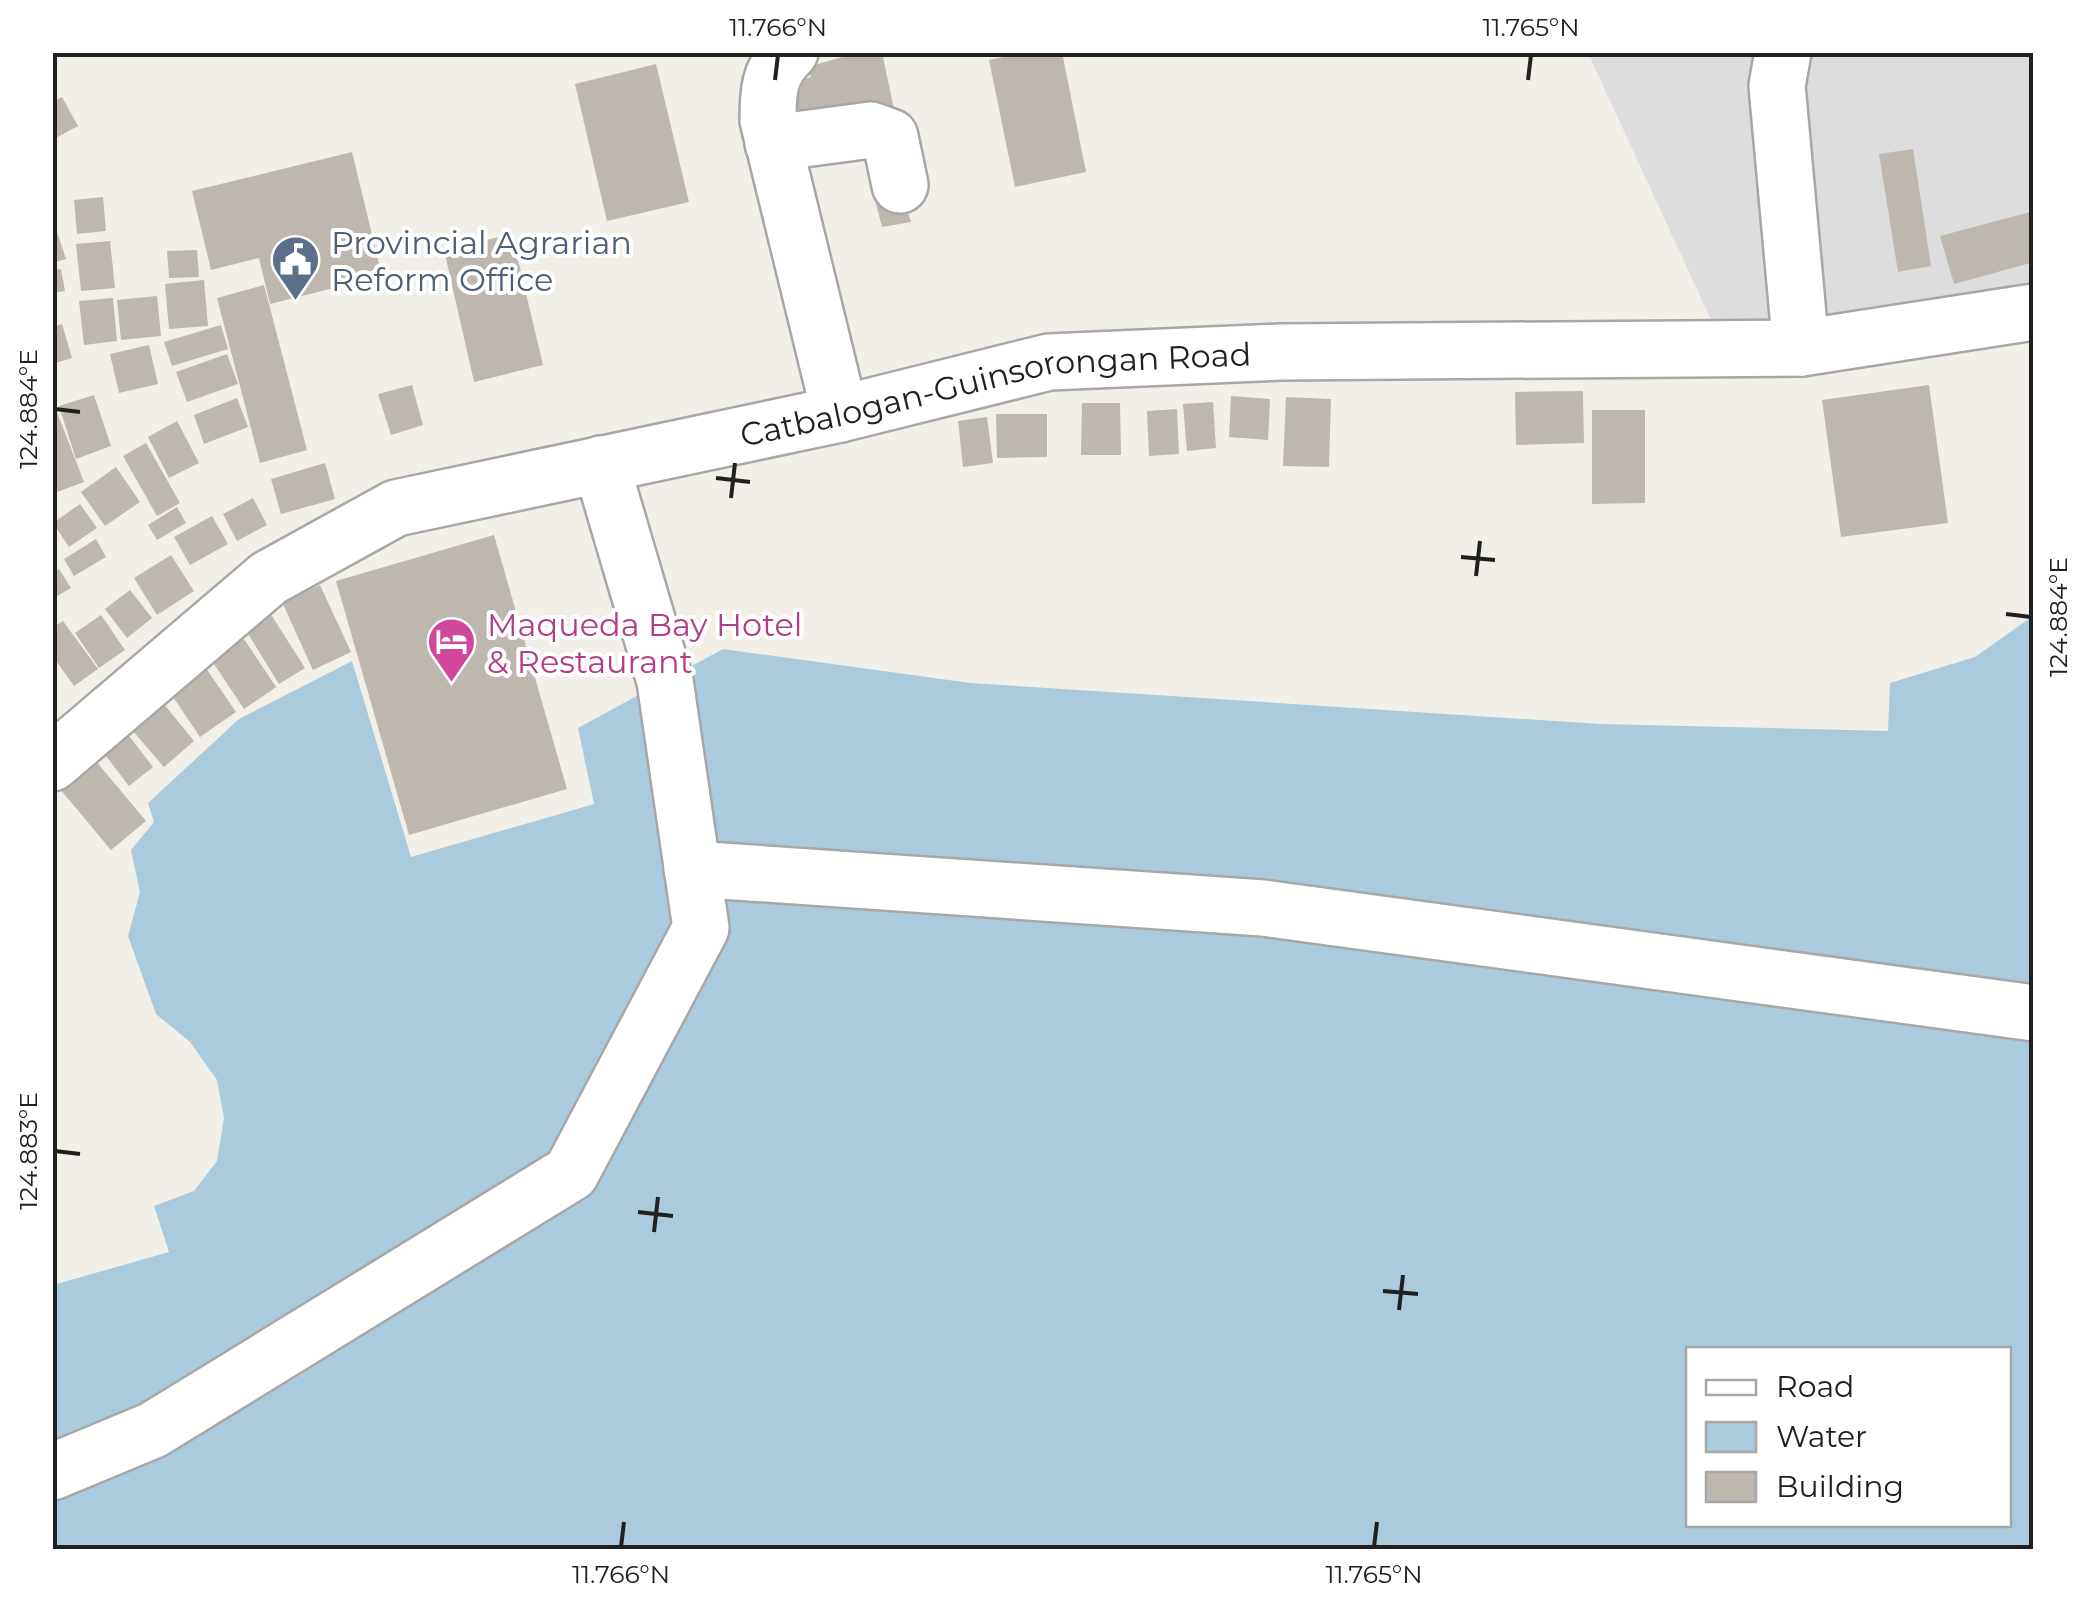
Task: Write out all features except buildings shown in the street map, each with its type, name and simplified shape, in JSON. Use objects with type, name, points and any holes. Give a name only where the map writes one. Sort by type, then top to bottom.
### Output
[{"type":"street","points":[[790,52],[778,63],[768,88],[773,143],[840,414]]},
{"type":"street","points":[[1783,52],[1777,86],[1801,348]]},
{"type":"street","points":[[773,143],[871,130],[890,137],[900,186]]},
{"type":"street","name":"Catbalogan-Guinsorongan Road","points":[[52,763],[268,578],[333,539],[396,508],[840,414],[1049,362],[1281,352],[1801,348],[2034,312]]},
{"type":"street","points":[[52,1472],[154,1430],[570,1174],[701,928],[665,681],[601,464]]},
{"type":"street","points":[[692,869],[1263,908],[2034,1014]]},
{"type":"shaded area","points":[[1588,53],[2033,53],[2033,284],[1870,322],[1712,322]]},
{"type":"water","points":[[2033,616],[2033,1549],[53,1550],[53,1285],[169,1252],[154,1206],[194,1191],[217,1161],[224,1118],[217,1080],[190,1042],[156,1014],[128,936],[140,892],[131,850],[154,822],[148,803],[239,719],[352,661],[411,857],[594,804],[578,728],[723,649],[970,683],[1601,724],[1888,731],[1890,683],[1975,657]]},
{"type":"place","name":"Provincial Agrarian Reform Office","points":[[296,302]]},
{"type":"place","name":"Maqueda Bay Hotel & Restaurant","points":[[452,684]]}]
